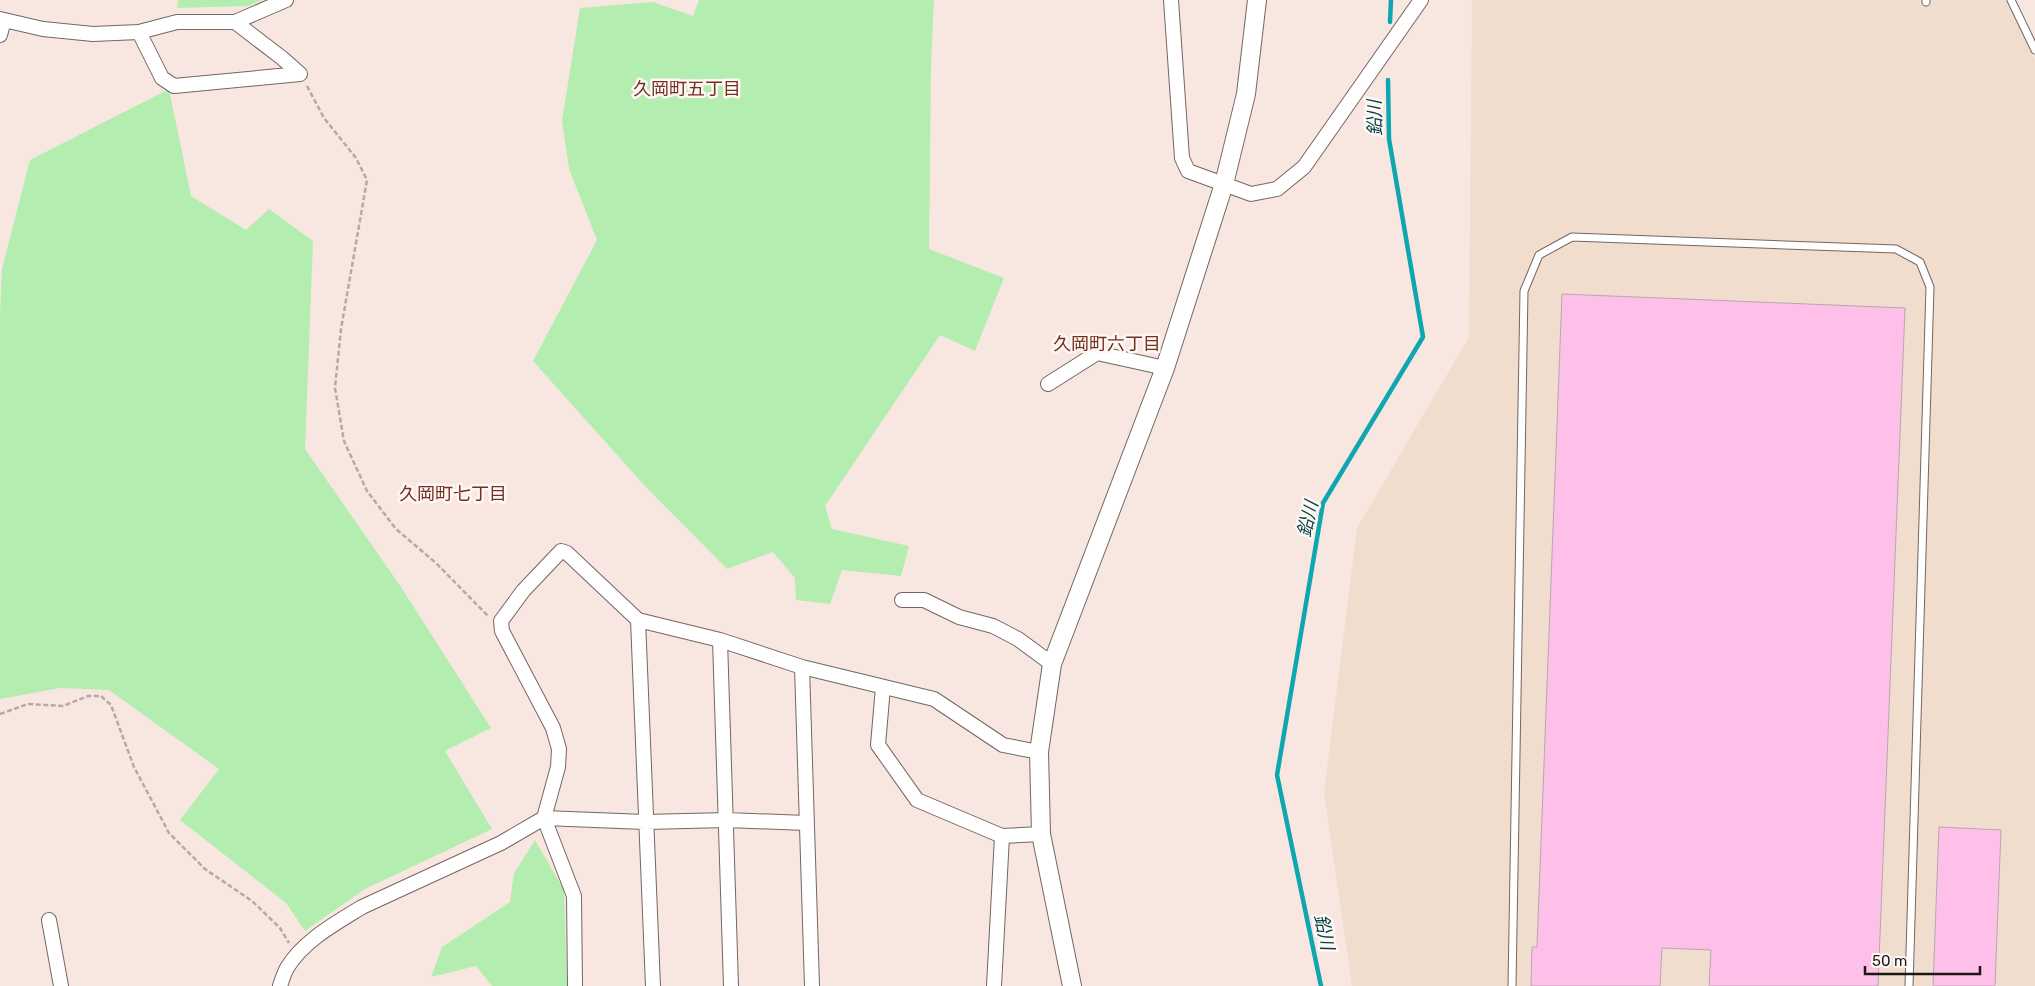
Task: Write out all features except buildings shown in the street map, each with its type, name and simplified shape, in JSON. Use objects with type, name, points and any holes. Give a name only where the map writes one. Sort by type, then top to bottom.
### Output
[{"type":"street","points":[[0,35],[2,20],[43,29],[93,34],[139,32],[177,22],[235,22],[286,0]]},
{"type":"street","points":[[1171,0],[1182,158],[1188,171],[1251,194],[1276,188],[1304,167],[1422,0]]},
{"type":"street","points":[[1072,986],[1041,834],[1039,752],[1052,664],[1165,368],[1224,184],[1246,94],[1257,0]]},
{"type":"street","points":[[235,22],[300,74]]},
{"type":"street","points":[[139,32],[162,78],[174,86],[300,74]]},
{"type":"street","points":[[1048,384],[1097,353],[1165,368]]},
{"type":"street","points":[[575,986],[574,896],[544,818],[558,767],[559,749],[554,728],[502,631],[501,622],[523,591],[561,551],[567,553],[638,620],[720,640],[802,667],[934,698],[1003,745],[1039,752]]},
{"type":"street","points":[[902,600],[924,600],[959,617],[993,626],[1018,639],[1052,664]]},
{"type":"street","points":[[638,620],[653,986]]},
{"type":"street","points":[[720,640],[731,986]]},
{"type":"street","points":[[802,667],[812,986]]},
{"type":"street","points":[[882,687],[878,745],[917,800],[1002,836],[1041,834]]},
{"type":"street","points":[[280,986],[285,970],[295,955],[343,919],[362,907],[501,843],[544,818],[645,822],[727,820],[807,823]]},
{"type":"street","points":[[994,986],[1002,836]]},
{"type":"street","points":[[49,920],[60,986]]},
{"type":"lane","points":[[2011,0],[2035,50]]},
{"type":"lane","points":[[1512,986],[1524,291],[1538,255],[1572,237],[1896,249],[1920,262],[1930,287],[1909,986]]},
{"type":"path","points":[[300,74],[324,118],[356,158],[367,180],[341,329],[335,388],[344,441],[367,491],[396,529],[436,563],[502,631]]},
{"type":"path","points":[[0,714],[28,704],[63,706],[88,696],[101,696],[111,705],[134,767],[169,833],[206,869],[252,901],[280,928],[295,955]]},
{"type":"shaded area","points":[[1472,0],[2009,0],[2035,60],[2035,986],[1352,986],[1324,793],[1357,528],[1469,337]]},
{"type":"green space","points":[[178,0],[262,0],[248,6],[177,8]]},
{"type":"green space","points":[[699,0],[934,0],[931,65],[929,249],[1004,278],[975,351],[940,335],[825,506],[832,529],[909,546],[901,576],[842,570],[830,604],[796,600],[795,578],[773,552],[727,569],[644,485],[533,361],[597,240],[569,169],[562,121],[580,8],[653,2],[693,16]]},
{"type":"green space","points":[[169,89],[191,196],[246,230],[269,209],[313,241],[305,449],[399,584],[491,728],[445,751],[492,829],[365,889],[305,931],[286,903],[180,820],[219,769],[109,690],[60,688],[0,699],[0,312],[2,269],[30,160]]},
{"type":"green space","points":[[535,840],[564,890],[567,986],[492,986],[476,966],[431,977],[442,947],[510,902],[514,873]]},
{"type":"waterway","name":"鉛川","points":[[1390,22],[1391,0]]},
{"type":"waterway","name":"鉛川","points":[[1321,986],[1277,775],[1323,503],[1423,337],[1389,139],[1388,80]]},
{"type":"district","name":"久岡町五丁目","points":[[687,89]]},
{"type":"district","name":"久岡町六丁目","points":[[1107,344]]},
{"type":"district","name":"久岡町七丁目","points":[[453,494]]}]
